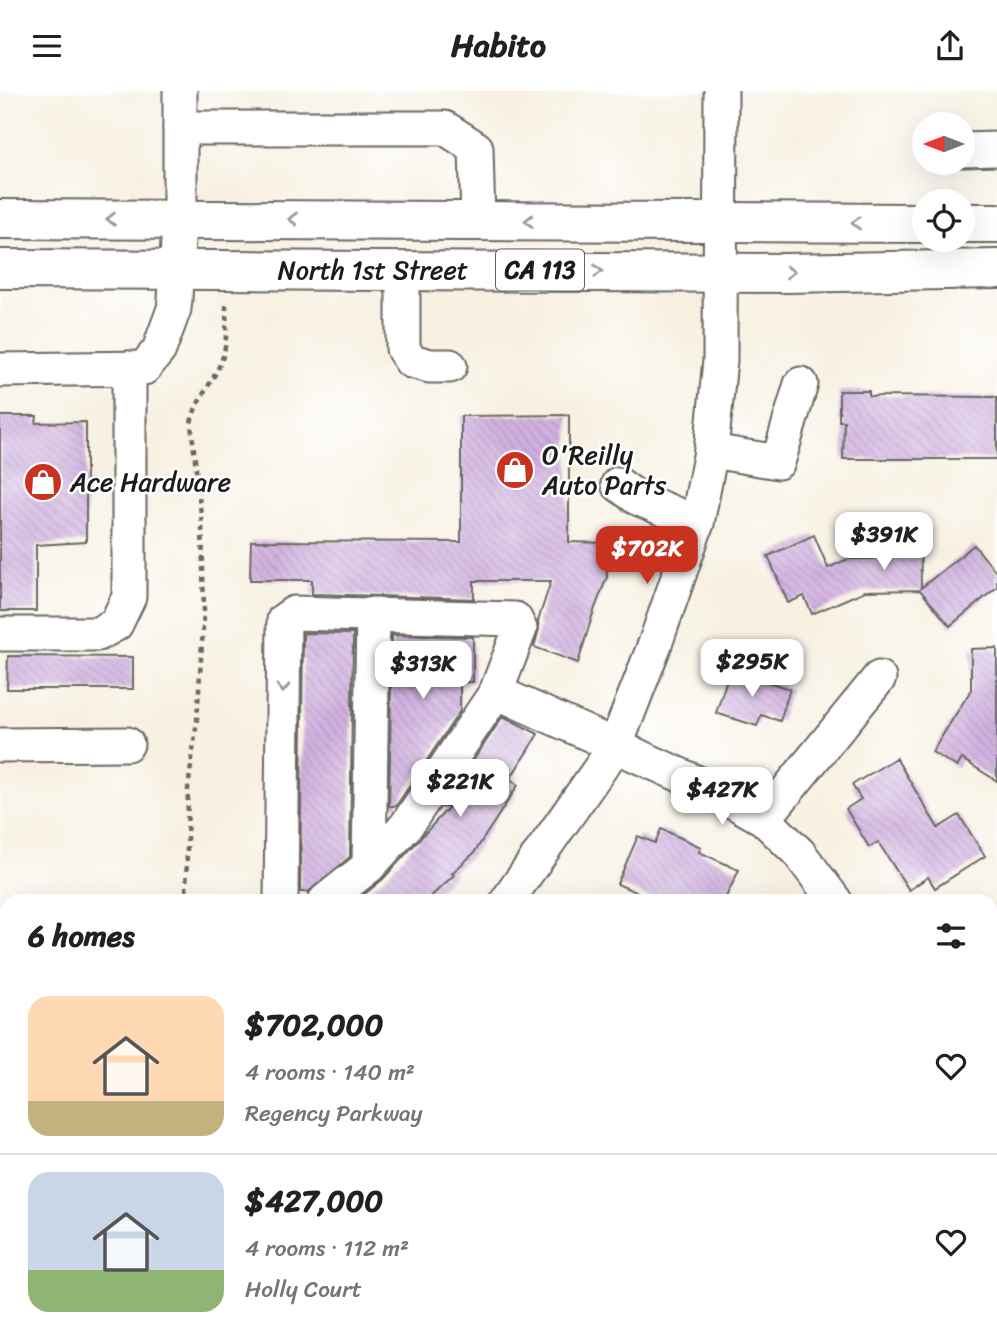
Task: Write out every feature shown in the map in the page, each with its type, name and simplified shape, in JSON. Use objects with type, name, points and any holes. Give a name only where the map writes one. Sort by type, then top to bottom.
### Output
[{"type":"main road","name":"North 1st Street","points":[[0,219],[478,221],[721,247],[997,269]]},
{"type":"main road","points":[[975,223],[997,223]]},
{"type":"main road","name":"North 1st Street","points":[[0,269],[403,270],[721,247],[912,224]]},
{"type":"street","points":[[0,370],[144,368],[159,350],[174,309],[178,269],[180,91]]},
{"type":"street","points":[[512,894],[615,747],[655,644],[697,523],[711,451],[720,360],[721,91]]},
{"type":"street","points":[[180,128],[445,128],[476,148],[478,221]]},
{"type":"street","points":[[975,150],[997,149]]},
{"type":"street","points":[[403,270],[403,349],[411,361],[430,366],[450,366]]},
{"type":"street","points":[[0,634],[98,634],[117,624],[129,597],[129,368]]},
{"type":"street","points":[[711,451],[778,462],[801,383]]},
{"type":"street","points":[[618,484],[637,498],[697,523]]},
{"type":"street","points":[[281,894],[284,620],[294,613],[515,619],[520,629],[496,692],[406,826],[369,866],[334,894]]},
{"type":"street","points":[[369,866],[373,614]]},
{"type":"street","points":[[764,819],[879,678]]},
{"type":"street","points":[[496,692],[710,789],[764,819],[799,853],[830,894]]},
{"type":"street","points":[[0,745],[127,744]]},
{"type":"path","points":[[186,894],[188,789],[197,720],[204,612],[202,524],[191,423],[194,408],[219,368],[224,354],[226,302]]},
{"type":"building","points":[[839,391],[869,391],[869,396],[997,397],[997,459],[843,459],[844,421],[839,421]]},
{"type":"building","points":[[569,415],[569,542],[606,543],[607,577],[578,663],[534,647],[539,629],[538,621],[551,581],[474,581],[474,599],[312,594],[312,580],[250,580],[251,541],[461,542],[461,416]]},
{"type":"building","name":"Ace Hardware","points":[[0,416],[37,416],[36,423],[86,422],[86,542],[36,545],[36,611],[0,611]]},
{"type":"building","points":[[920,519],[921,588],[974,545],[997,573],[997,587],[950,626],[920,590],[865,591],[812,614],[804,596],[788,603],[768,556],[814,535],[828,568],[848,559],[873,559],[873,520]]},
{"type":"building","points":[[303,633],[353,634],[350,857],[308,892],[300,892]]},
{"type":"building","points":[[392,635],[473,637],[473,682],[460,682],[460,711],[396,806],[389,806]]},
{"type":"building","points":[[997,648],[997,781],[962,759],[957,767],[932,752],[971,690],[971,649]]},
{"type":"building","points":[[8,656],[133,657],[133,689],[7,689]]},
{"type":"building","points":[[730,670],[790,689],[780,721],[761,715],[757,726],[716,713]]},
{"type":"building","points":[[503,716],[538,734],[510,779],[518,785],[474,853],[434,894],[365,894],[383,879],[449,807],[442,807]]},
{"type":"building","points":[[896,758],[938,828],[959,815],[985,856],[935,888],[928,877],[909,890],[878,842],[869,847],[846,809],[861,799],[852,785]]},
{"type":"building","points":[[661,829],[701,847],[699,852],[739,870],[727,894],[641,894],[617,884],[638,836],[655,843]]},
{"type":"place","name":"O'Reilly Auto Parts","points":[[515,470]]},
{"type":"place","name":"Ace Hardware","points":[[43,482]]}]
